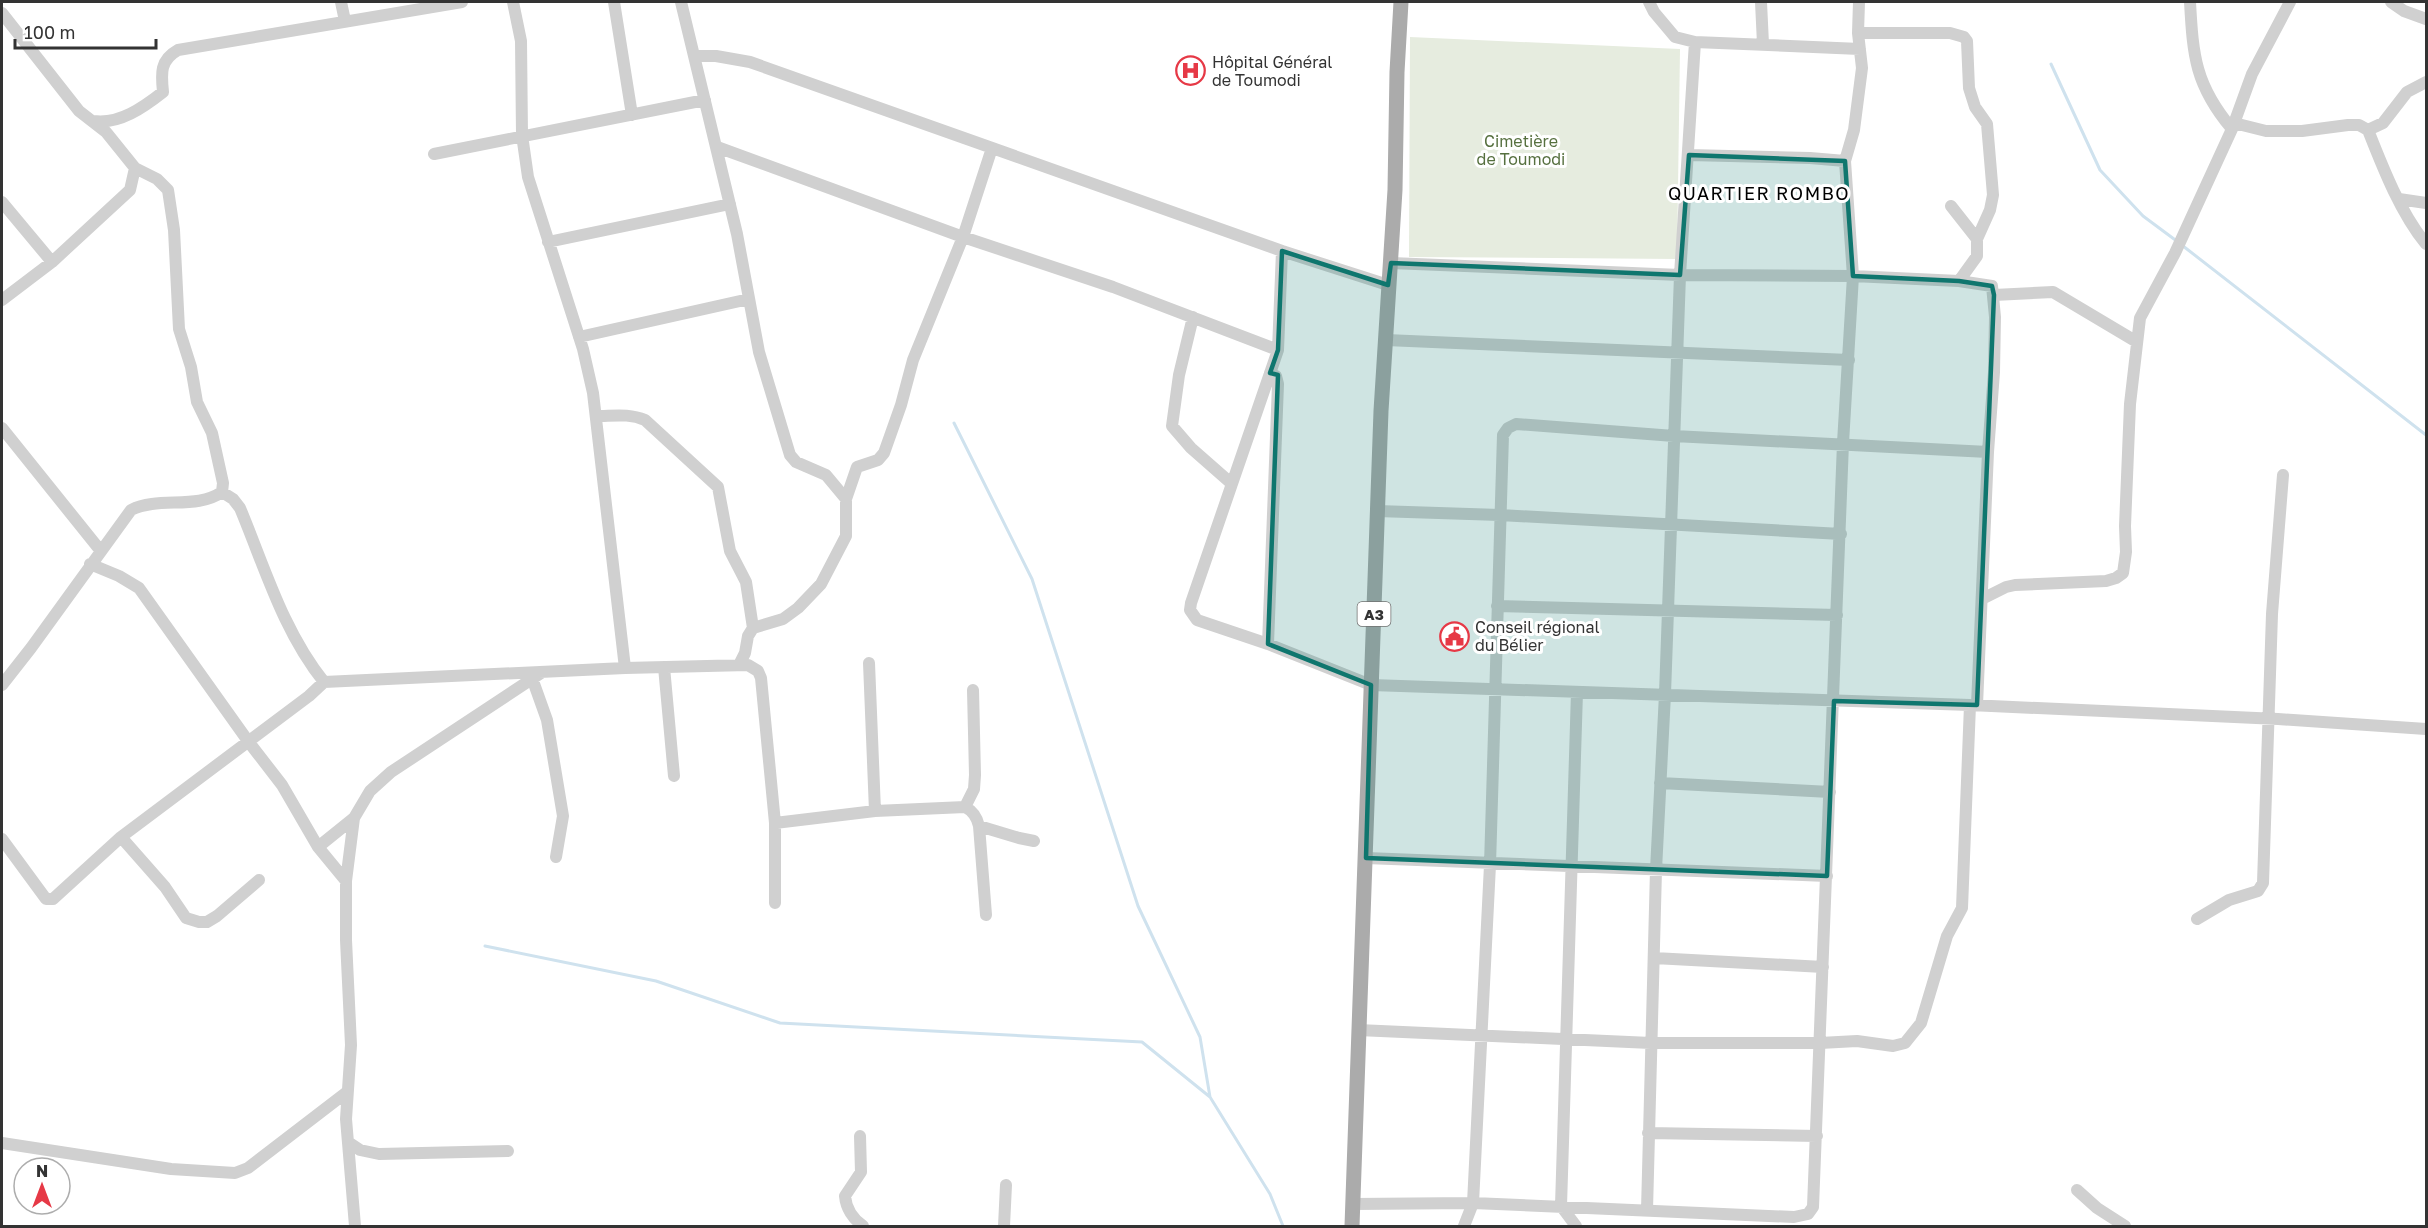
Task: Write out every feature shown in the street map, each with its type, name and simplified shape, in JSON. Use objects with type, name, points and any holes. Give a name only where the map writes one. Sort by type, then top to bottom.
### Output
[{"type":"main road","name":"A3","points":[[1352,1227],[1377,511],[1391,263],[1401,2]]},
{"type":"street","points":[[340,2],[345,21]]},
{"type":"street","points":[[93,121],[109,121],[136,112],[163,92],[163,65],[169,55],[178,50],[462,2]]},
{"type":"street","points":[[513,2],[521,41],[522,135],[528,177],[585,358],[596,416],[625,668]]},
{"type":"street","points":[[614,2],[632,115]]},
{"type":"street","points":[[681,2],[730,204],[759,352],[790,455],[796,462],[826,475],[846,499]]},
{"type":"street","points":[[1649,2],[1654,12],[1675,37],[1695,42],[1860,49]]},
{"type":"street","points":[[1761,2],[1763,44]]},
{"type":"street","points":[[1353,1204],[1473,1203],[1794,1217],[1808,1214],[1813,1207],[1843,443],[1854,276],[1845,161],[1854,130],[1862,68],[1858,33],[1859,2]]},
{"type":"street","points":[[2190,2],[2197,69],[2212,101],[2233,126],[2266,131],[2302,131],[2359,125],[2368,130],[2399,199],[2427,244]]},
{"type":"street","points":[[1982,599],[2015,585],[2106,581],[2123,573],[2126,552],[2130,414],[2140,318],[2175,253],[2233,126],[2253,74],[2290,2]]},
{"type":"street","points":[[2391,2],[2404,11],[2427,19]]},
{"type":"street","points":[[2,14],[72,103],[106,132],[135,168],[164,184],[171,197],[179,329],[191,367],[197,402],[212,433],[223,483],[222,492]]},
{"type":"street","points":[[1858,33],[1950,33],[1964,37],[1967,41],[1969,88],[1975,107],[1987,124],[1992,166],[1992,203],[1977,239],[1977,256],[1959,281]]},
{"type":"street","points":[[1647,1210],[1656,870],[1665,694],[1680,275],[1695,42]]},
{"type":"street","points":[[695,56],[716,56],[750,62],[1282,251],[1388,285]]},
{"type":"street","points":[[2368,130],[2383,123],[2407,92],[2427,82]]},
{"type":"street","points":[[434,154],[705,100]]},
{"type":"street","points":[[717,147],[963,237],[1113,287],[1278,350]]},
{"type":"street","points":[[753,628],[783,619],[798,608],[821,584],[846,536],[846,499],[857,467],[878,460],[884,453],[901,405],[913,360],[963,237],[992,148]]},
{"type":"street","points":[[1689,155],[1845,161]]},
{"type":"street","points":[[2,300],[52,262],[130,190],[135,168]]},
{"type":"street","points":[[2399,199],[2427,202]]},
{"type":"street","points":[[2,202],[52,262]]},
{"type":"street","points":[[548,242],[730,204]]},
{"type":"street","points":[[1951,206],[1977,239]]},
{"type":"street","points":[[1282,251],[1278,350],[1190,610],[1197,620],[1268,644],[1371,685],[1973,705],[2427,729]]},
{"type":"street","points":[[1358,1030],[1651,1043],[1857,1041],[1898,1046],[1914,1034],[1921,1023],[1947,936],[1962,908],[1994,372],[1992,286],[1959,281],[1854,276],[1680,275],[1391,263]]},
{"type":"street","points":[[1994,295],[2053,292],[2137,342]]},
{"type":"street","points":[[579,337],[749,299]]},
{"type":"street","points":[[1193,317],[1174,397],[1172,426],[1191,448],[1232,484]]},
{"type":"street","points":[[1386,340],[1849,360]]},
{"type":"street","points":[[1268,644],[1278,384],[1276,376],[1270,373]]},
{"type":"street","points":[[596,416],[627,415],[645,420],[718,487],[730,551],[746,582],[753,628],[748,636],[745,653],[739,665]]},
{"type":"street","points":[[1464,1227],[1473,1203],[1490,865],[1503,435],[1508,428],[1516,424],[1674,436],[1988,452]]},
{"type":"street","points":[[2,428],[100,550]]},
{"type":"street","points":[[2197,919],[2226,901],[2258,891],[2263,883],[2272,614],[2283,475]]},
{"type":"street","points":[[2,685],[31,648],[124,516],[140,506],[208,499],[222,492]]},
{"type":"street","points":[[222,492],[233,499],[240,508],[282,612],[304,657],[324,682]]},
{"type":"street","points":[[1377,511],[1500,515],[1840,534]]},
{"type":"street","points":[[90,564],[119,576],[139,588],[248,741],[282,784],[318,847],[346,881]]},
{"type":"street","points":[[1497,606],[1837,615]]},
{"type":"street","points":[[869,663],[875,811]]},
{"type":"street","points":[[2,839],[49,900],[53,899],[121,837],[309,696],[324,682],[739,665],[753,667],[761,678],[775,823],[775,903]]},
{"type":"street","points":[[664,667],[674,776]]},
{"type":"street","points":[[318,847],[354,818],[370,791],[391,772],[537,675]]},
{"type":"street","points":[[537,675],[563,816],[556,857]]},
{"type":"street","points":[[965,807],[974,789],[976,740],[973,690]]},
{"type":"street","points":[[1576,1227],[1561,1206],[1577,692]]},
{"type":"street","points":[[1660,783],[1830,792]]},
{"type":"street","points":[[775,823],[875,811],[965,807],[971,810],[978,819],[986,915]]},
{"type":"street","points":[[354,818],[346,881],[346,940],[351,1045],[347,1092],[348,1142],[355,1227]]},
{"type":"street","points":[[979,826],[1034,841]]},
{"type":"street","points":[[121,837],[165,887],[186,918],[207,922],[259,880]]},
{"type":"street","points":[[1366,858],[1490,865],[1827,876]]},
{"type":"street","points":[[1654,958],[1823,967]]},
{"type":"street","points":[[2,1143],[171,1169],[235,1173],[248,1168],[347,1092]]},
{"type":"street","points":[[1648,1133],[1817,1136]]},
{"type":"street","points":[[860,1136],[861,1172],[845,1196],[845,1200],[857,1222],[863,1227]]},
{"type":"street","points":[[348,1142],[360,1150],[379,1154],[508,1151]]},
{"type":"street","points":[[1004,1227],[1006,1185]]},
{"type":"street","points":[[2077,1190],[2097,1208],[2125,1227]]},
{"type":"highlighted area","points":[[1689,155],[1845,161],[1853,276],[1959,281],[1992,286],[1994,295],[1977,705],[1834,701],[1827,876],[1366,858],[1371,685],[1268,644],[1278,375],[1270,373],[1278,350],[1282,251],[1388,285],[1391,263],[1680,275]]},
{"type":"green space","name":"Cimetière de Toumodi","points":[[1410,37],[1680,49],[1677,259],[1409,257]]},
{"type":"waterway","points":[[2051,64],[2100,170],[2143,216],[2178,242]]},
{"type":"waterway","points":[[2183,246],[2426,435]]},
{"type":"waterway","points":[[954,423],[1032,579],[1138,906],[1200,1037],[1210,1097]]},
{"type":"waterway","points":[[485,946],[656,981],[780,1023],[1142,1042],[1210,1097],[1270,1194],[1283,1226]]},
{"type":"place","name":"Hôpital Général de Toumodi","points":[[1191,71]]},
{"type":"place","name":"Conseil régional du Bélier","points":[[1454,636]]},
{"type":"district","name":"QUARTIER ROMBO","points":[[1759,193]]}]
